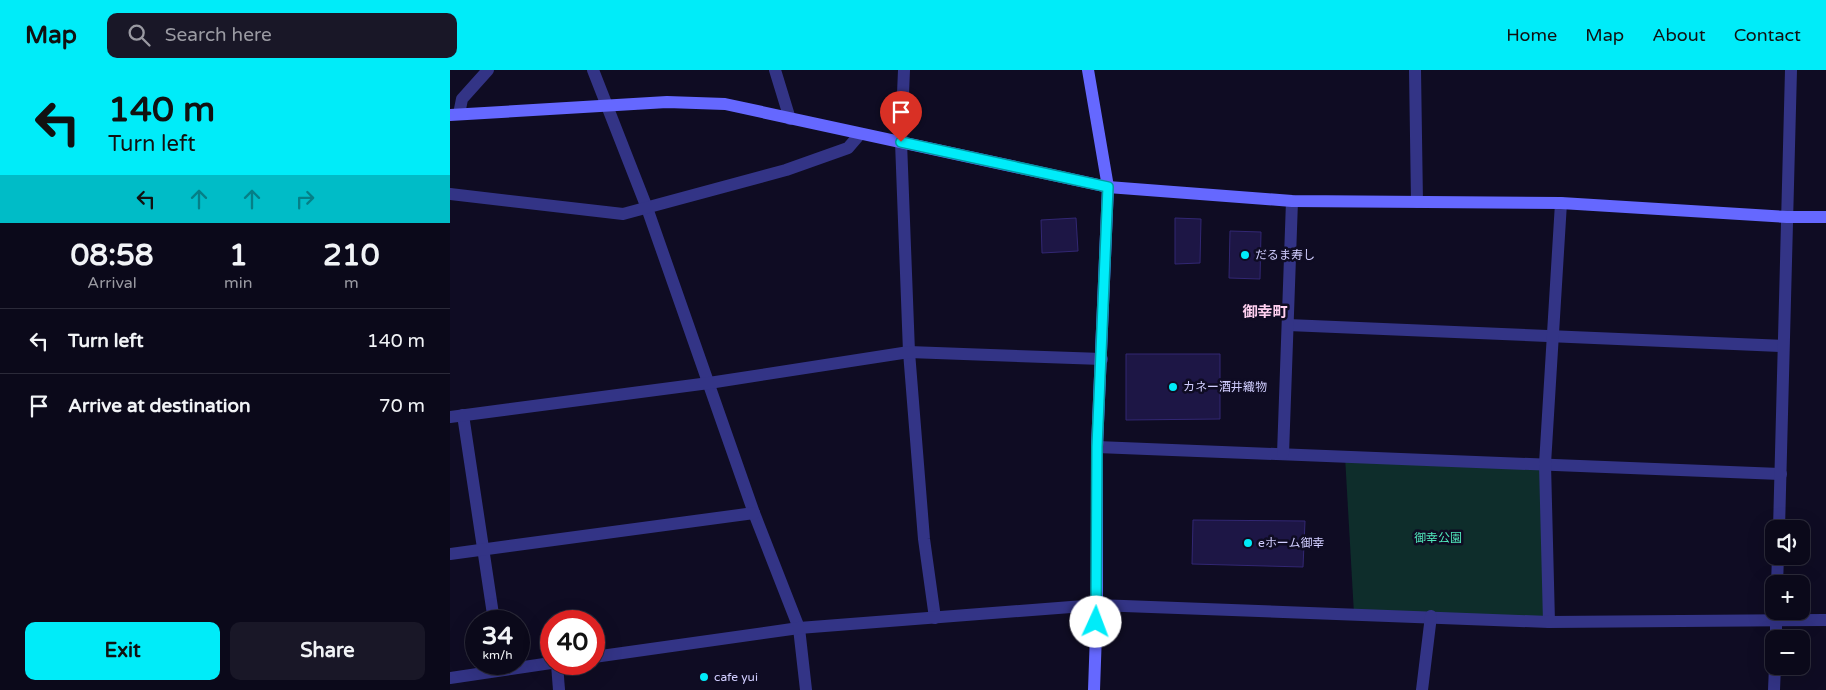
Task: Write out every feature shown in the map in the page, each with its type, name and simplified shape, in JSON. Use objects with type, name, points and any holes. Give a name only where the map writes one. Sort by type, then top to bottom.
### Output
[{"type":"street","points":[[488,70],[462,98],[454,114],[666,102],[725,104],[1108,187],[1292,201],[1562,202],[1786,217],[1826,216]]},
{"type":"street","points":[[593,70],[647,208],[754,513],[799,628],[806,690]]},
{"type":"street","points":[[775,70],[790,119]]},
{"type":"street","points":[[904,70],[901,142],[909,352],[924,539],[935,618]]},
{"type":"street","points":[[1088,70],[1108,187],[1097,447],[1097,605],[1094,690]]},
{"type":"street","points":[[1415,70],[1416,202]]},
{"type":"street","points":[[1779,520],[1791,70]]},
{"type":"street","points":[[450,194],[623,214],[786,170],[848,148],[860,134]]},
{"type":"street","points":[[1283,454],[1292,201]]},
{"type":"street","points":[[1549,622],[1545,464],[1562,202]]},
{"type":"street","points":[[1288,325],[1783,346]]},
{"type":"street","points":[[450,417],[708,383],[909,352],[1102,360]]},
{"type":"street","points":[[463,415],[492,610]]},
{"type":"street","points":[[1097,447],[1781,474]]},
{"type":"street","points":[[450,554],[754,513]]},
{"type":"street","points":[[605,655],[799,628],[1097,605],[1431,616],[1549,622],[1765,615]]},
{"type":"street","points":[[1422,690],[1431,616]]},
{"type":"street","points":[[1810,618],[1826,620]]},
{"type":"street","points":[[450,678],[465,675]]},
{"type":"street","points":[[558,675],[559,690]]},
{"type":"street","points":[[1774,690],[1775,675]]},
{"type":"green space","name":"御幸公園","points":[[1345,456],[1545,464],[1549,622],[1354,614]]},
{"type":"building","points":[[1076,218],[1078,251],[1042,253],[1041,220]]},
{"type":"building","points":[[1175,218],[1201,219],[1200,263],[1175,264]]},
{"type":"building","name":"だるま寿し","points":[[1230,231],[1261,232],[1260,279],[1229,278]]},
{"type":"building","name":"カネー酒井織物","points":[[1126,354],[1220,354],[1220,419],[1126,420]]},
{"type":"building","name":"eホーム御幸","points":[[1193,520],[1305,521],[1303,567],[1192,564]]},
{"type":"place","name":"だるま寿し","points":[[1245,255]]},
{"type":"place","name":"カネー酒井織物","points":[[1173,387]]},
{"type":"place","name":"eホーム御幸","points":[[1248,543]]},
{"type":"place","name":"cafe yui","points":[[704,677]]},
{"type":"district","name":"御幸町","points":[[1265,312]]},
{"type":"route","points":[[901,142],[1108,187],[1097,447],[1096,622]]}]
